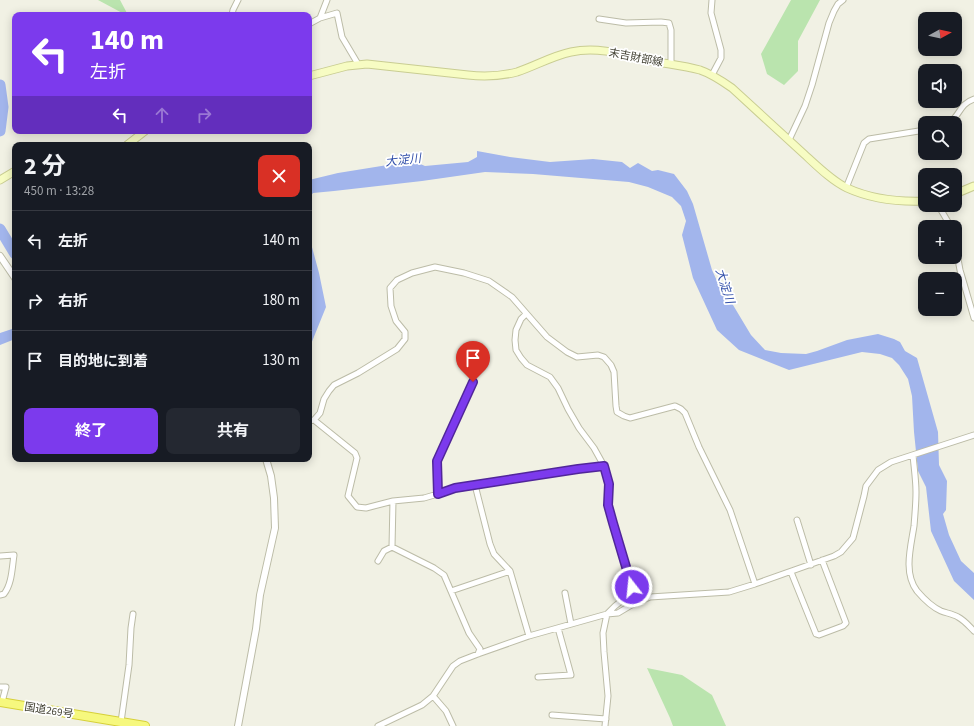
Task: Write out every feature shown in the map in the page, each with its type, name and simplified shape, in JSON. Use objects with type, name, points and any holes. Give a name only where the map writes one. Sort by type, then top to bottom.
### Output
[{"type":"highway","name":"国道269号","points":[[1,702],[104,722],[121,722],[145,726]]},
{"type":"main road","name":"末吉財部線","points":[[312,75],[358,64],[494,76],[518,71],[562,54],[587,50],[605,51],[700,70],[712,75],[732,88],[822,171],[846,188],[866,195],[887,199],[918,201]]},
{"type":"main road","points":[[132,142],[142,134]]},
{"type":"main road","points":[[0,180],[12,173]]},
{"type":"main road","points":[[962,191],[974,186]]},
{"type":"street","points":[[233,12],[238,0]]},
{"type":"street","points":[[320,18],[327,0]]},
{"type":"street","points":[[712,0],[711,13],[721,50],[721,58],[712,75]]},
{"type":"street","points":[[789,140],[805,106],[829,23],[838,4],[843,0]]},
{"type":"street","points":[[312,22],[320,18],[337,13],[342,37],[358,64]]},
{"type":"street","points":[[599,19],[626,23],[669,23],[671,30],[671,64]]},
{"type":"street","points":[[956,116],[968,101],[974,99]]},
{"type":"street","points":[[846,188],[864,143],[869,139],[918,131]]},
{"type":"street","points":[[0,256],[12,274]]},
{"type":"street","points":[[959,264],[974,318]]},
{"type":"street","points":[[604,466],[455,488],[424,498],[393,501],[366,508],[357,507],[348,496],[357,458],[355,453],[312,420],[320,413],[324,399],[334,385],[358,373],[396,349],[404,339],[404,332],[396,321],[391,306],[390,288],[397,280],[412,273],[435,267],[464,273],[489,281],[512,297],[547,337],[567,352],[577,356],[598,355],[604,357],[611,365],[614,372],[617,412],[630,418],[675,406],[685,413],[730,510],[755,584]]},
{"type":"street","points":[[526,314],[521,319],[516,330],[516,350],[527,364],[550,377],[558,388],[579,428],[594,448],[604,466],[609,484],[608,505],[632,587],[630,594],[607,614],[603,633],[608,696],[605,726]]},
{"type":"street","points":[[438,494],[437,461],[473,382]]},
{"type":"street","points":[[378,726],[422,705],[433,696],[453,666],[460,661],[478,654],[529,636],[607,614],[618,613],[633,604],[650,597],[729,592],[834,556],[841,552],[853,538],[866,486],[878,470],[891,462],[974,435]]},
{"type":"street","points":[[913,455],[916,490],[909,562],[912,582],[917,591],[938,610],[957,616],[974,631]]},
{"type":"street","points":[[238,726],[256,629],[260,595],[275,528],[274,498],[271,476],[267,462]]},
{"type":"street","points":[[475,485],[490,544],[494,554],[510,571],[529,636]]},
{"type":"street","points":[[392,548],[393,501]]},
{"type":"street","points":[[797,520],[810,565]]},
{"type":"street","points":[[378,561],[384,551],[392,548],[440,571],[444,575],[469,633],[480,649],[478,654]]},
{"type":"street","points":[[0,556],[14,555],[10,582],[4,594],[0,595]]},
{"type":"street","points":[[791,572],[816,634],[819,635],[843,626],[846,623],[822,560]]},
{"type":"street","points":[[451,591],[510,571]]},
{"type":"street","points":[[565,593],[571,624]]},
{"type":"street","points":[[121,722],[129,665],[133,614]]},
{"type":"street","points":[[538,676],[571,674],[558,628]]},
{"type":"street","points":[[0,687],[6,688],[1,702]]},
{"type":"street","points":[[433,696],[446,711],[453,726]]},
{"type":"street","points":[[552,715],[606,719]]},
{"type":"green space","points":[[98,0],[120,0],[126,12],[120,12]]},
{"type":"green space","points":[[791,0],[820,0],[798,41],[798,71],[784,85],[767,74],[761,54]]},
{"type":"green space","points":[[647,668],[682,675],[712,695],[726,726],[673,726]]},
{"type":"water","points":[[477,151],[550,162],[593,159],[622,162],[630,168],[638,163],[652,171],[658,170],[674,174],[687,191],[693,204],[712,270],[723,294],[733,305],[751,335],[765,350],[781,353],[806,354],[847,340],[878,334],[900,342],[905,351],[917,358],[938,432],[939,465],[947,481],[946,510],[943,514],[949,535],[961,561],[974,573],[974,600],[954,581],[931,531],[926,487],[918,471],[912,396],[908,379],[899,365],[892,358],[880,354],[862,352],[789,370],[739,350],[717,330],[693,278],[682,235],[686,221],[681,206],[672,197],[648,187],[629,182],[533,174],[485,172],[312,194],[312,179],[338,173],[400,163],[418,163],[425,166],[468,162],[477,157]]},
{"type":"water","points":[[312,247],[319,273],[326,307],[312,342]]},
{"type":"water","points":[[12,329],[12,340],[0,345],[0,333]]},
{"type":"waterway","points":[[0,85],[3,107],[0,131]]},
{"type":"waterway","points":[[0,229],[12,249]]},
{"type":"route","points":[[473,382],[437,461],[438,494],[455,488],[604,466],[609,484],[608,505],[632,587]]},
{"type":"water label","name":"大淀川","points":[[403,160]]},
{"type":"water label","name":"大淀川","points":[[725,286]]}]
